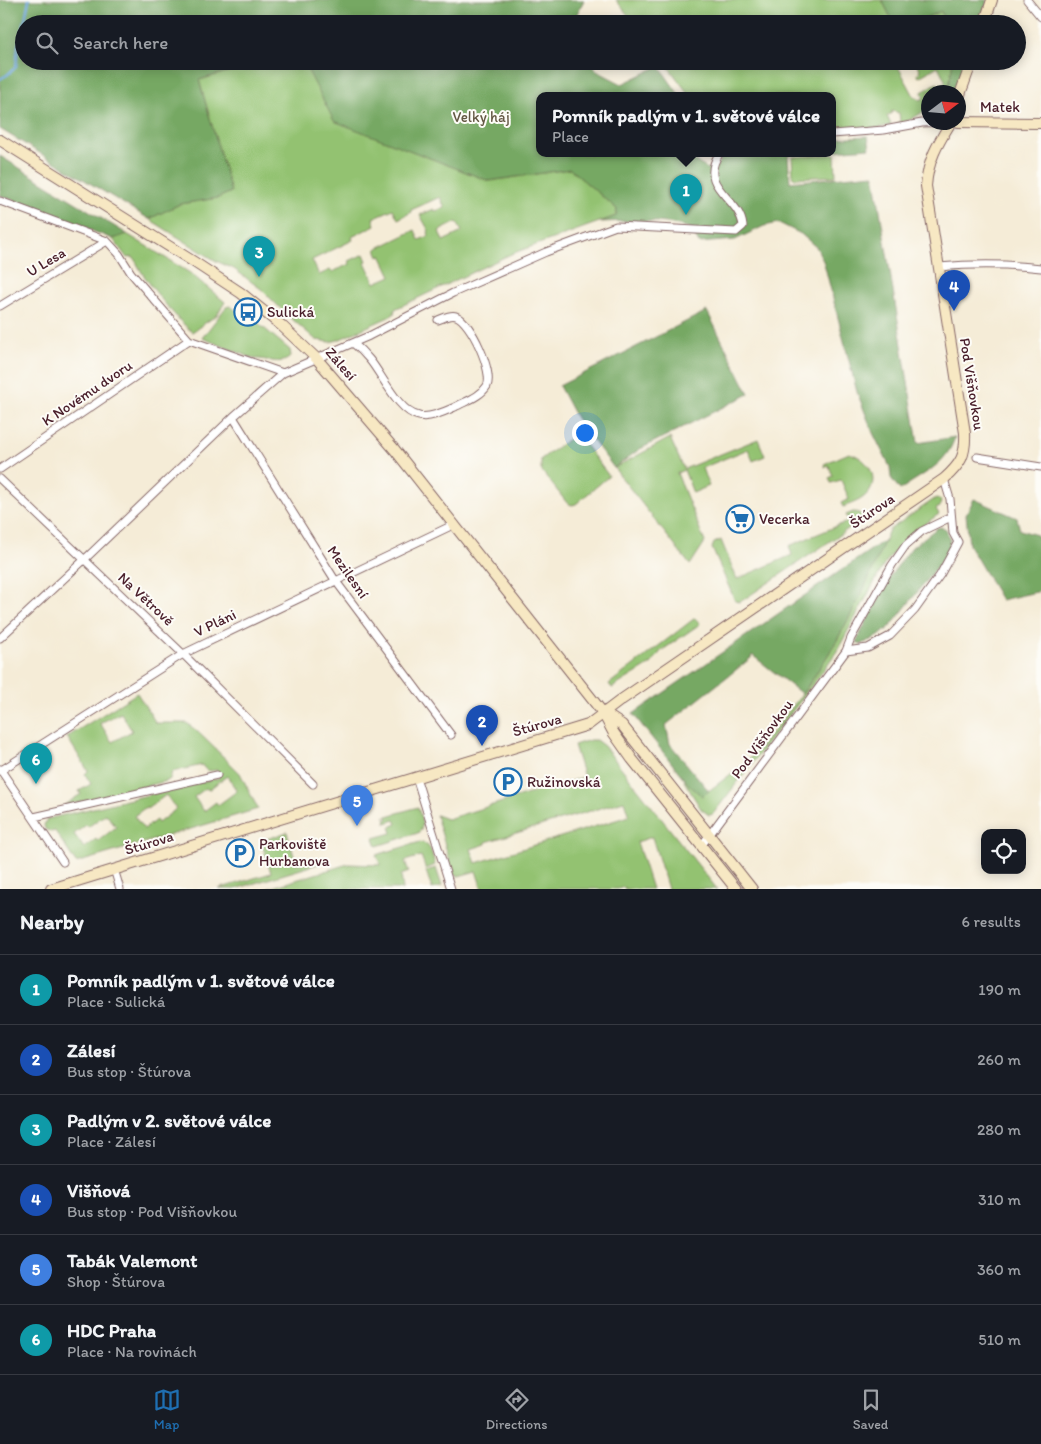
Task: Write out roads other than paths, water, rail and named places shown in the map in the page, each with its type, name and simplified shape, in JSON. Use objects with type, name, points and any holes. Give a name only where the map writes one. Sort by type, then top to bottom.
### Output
[{"type":"street","points":[[987,15],[992,0]]},
{"type":"street","points":[[1027,0],[1041,17]]},
{"type":"street","points":[[963,85],[969,70]]},
{"type":"street","name":"Matek","points":[[966,122],[1041,122]]},
{"type":"street","points":[[836,134],[884,130],[921,123]]},
{"type":"street","name":"Pod Višňovkou","points":[[944,479],[961,460],[966,444],[926,186],[934,150],[946,130]]},
{"type":"street","name":"Zálesí","points":[[0,140],[241,293],[282,326],[317,359],[455,524],[603,713],[613,732],[632,759],[736,889]]},
{"type":"street","points":[[0,638],[233,417],[283,373],[353,343],[454,292],[546,252],[616,226],[736,232],[743,226],[742,217],[722,193],[712,175],[713,163],[717,157]]},
{"type":"street","points":[[0,201],[107,242],[119,254],[131,272],[189,340],[283,373]]},
{"type":"street","name":"U Lesa","points":[[0,306],[107,242]]},
{"type":"street","points":[[939,267],[977,264],[1041,268]]},
{"type":"street","points":[[353,343],[370,360],[393,395],[406,409],[419,416],[432,415],[481,394],[488,384],[489,372],[466,323],[457,317],[449,316],[438,320]]},
{"type":"street","name":"K Novému dvoru","points":[[0,469],[189,340]]},
{"type":"street","name":"Mezilesní","points":[[233,417],[335,580],[451,735]]},
{"type":"street","points":[[977,457],[1041,467]]},
{"type":"street","name":"Na Větrově","points":[[0,479],[183,654],[313,784]]},
{"type":"street","points":[[846,651],[868,648],[890,636],[915,610],[940,575],[958,542],[953,533],[950,517],[950,499],[944,479]]},
{"type":"street","name":"Štúrova","points":[[51,889],[588,725],[944,479]]},
{"type":"street","name":"Pod Višňovkou","points":[[702,845],[846,651],[851,638],[892,565],[906,545],[922,531],[950,517]]},
{"type":"street","name":"V Pláni","points":[[0,770],[183,654],[455,524]]},
{"type":"street","name":"Zálesí","points":[[603,713],[622,725],[752,889]]},
{"type":"street","points":[[0,770],[63,862]]},
{"type":"street","points":[[34,817],[217,775]]},
{"type":"street","points":[[416,777],[451,889]]},
{"type":"street","points":[[114,869],[120,889]]},
{"type":"waterway","points":[[26,15],[29,0]]},
{"type":"waterway","points":[[0,79],[15,68]]},
{"type":"place","name":"Pomník padlým v 1. světové válce","points":[[686,215]]},
{"type":"place","name":"Padlým v 2. světové válce","points":[[259,277]]},
{"type":"place","name":"Višňová","points":[[954,311]]},
{"type":"place","name":"Sulická","points":[[248,312]]},
{"type":"place","name":"Vecerka","points":[[740,519]]},
{"type":"place","name":"Zálesí","points":[[482,746]]},
{"type":"place","name":"Ružinovská","points":[[508,782]]},
{"type":"place","name":"HDC Praha","points":[[36,784]]},
{"type":"place","name":"Tabák Valemont","points":[[357,826]]},
{"type":"place","name":"Parkoviště Hurbanova","points":[[240,853]]},
{"type":"park label","name":"Velký háj","points":[[481,117]]}]
